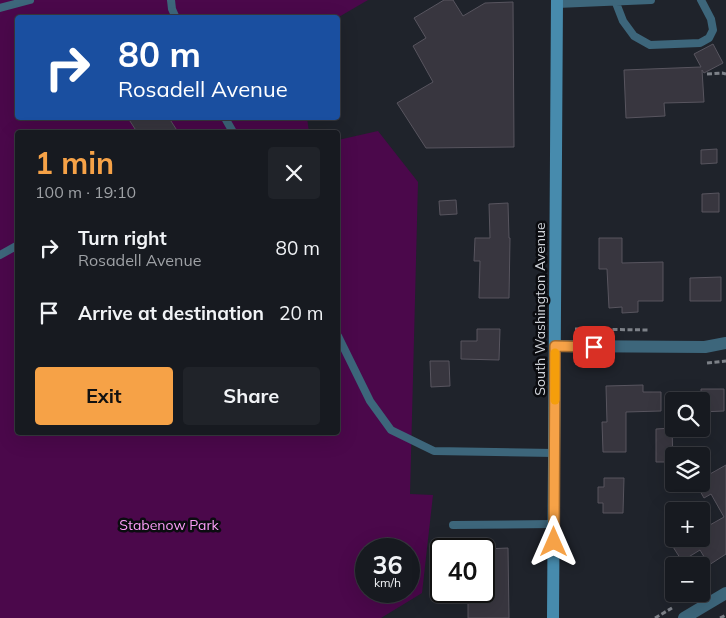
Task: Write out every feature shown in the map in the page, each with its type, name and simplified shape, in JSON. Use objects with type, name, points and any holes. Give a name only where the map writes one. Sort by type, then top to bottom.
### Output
[{"type":"street","name":"South Washington Avenue","points":[[553,618],[557,2]]},
{"type":"street","points":[[555,346],[705,348],[726,343]]},
{"type":"street","points":[[684,618],[726,593]]},
{"type":"lane","points":[[0,8],[30,0]]},
{"type":"lane","points":[[171,0],[175,15]]},
{"type":"lane","points":[[557,2],[616,3],[651,0]]},
{"type":"lane","points":[[616,3],[623,21],[634,36],[650,45],[700,43],[709,38],[713,30],[711,19],[701,0]]},
{"type":"lane","points":[[0,255],[15,247]]},
{"type":"lane","points":[[340,340],[370,401],[391,430],[434,451],[554,453]]},
{"type":"lane","points":[[453,525],[554,524]]},
{"type":"path","points":[[707,74],[726,74]]},
{"type":"path","points":[[575,329],[652,330]]},
{"type":"path","points":[[720,618],[726,614]]},
{"type":"green space","name":"Stabenow Park","points":[[0,0],[368,0],[340,16],[15,15],[15,120],[307,120],[309,130],[15,130],[15,435],[340,435],[340,140],[378,131],[418,182],[410,494],[433,495],[422,593],[420,594],[420,538],[355,538],[355,603],[406,603],[381,618],[0,618]]},
{"type":"building","points":[[444,0],[453,0],[463,16],[485,3],[513,2],[514,147],[426,148],[397,103],[433,82],[413,46],[426,38],[414,18]]},
{"type":"building","points":[[713,44],[723,63],[704,73],[702,70],[704,102],[664,103],[665,116],[626,118],[624,70],[701,67],[694,54]]},
{"type":"building","points":[[129,120],[170,120],[177,130],[136,130]]},
{"type":"building","points":[[717,149],[717,163],[701,164],[701,150]]},
{"type":"building","points":[[719,193],[719,212],[702,212],[702,194]]},
{"type":"building","points":[[456,200],[457,214],[440,215],[439,201]]},
{"type":"building","points":[[508,203],[510,238],[509,298],[479,298],[480,261],[474,261],[475,238],[490,238],[489,204]]},
{"type":"building","points":[[599,238],[622,238],[622,263],[663,262],[663,301],[638,301],[638,312],[622,313],[622,307],[609,308],[607,269],[599,269]]},
{"type":"building","points":[[721,277],[721,301],[690,301],[690,278]]},
{"type":"building","points":[[477,329],[500,329],[499,360],[461,359],[461,341],[477,341]]},
{"type":"building","points":[[430,361],[449,361],[450,386],[431,387]]},
{"type":"building","points":[[643,385],[643,392],[661,392],[661,411],[626,412],[626,452],[603,452],[602,422],[607,422],[606,386]]},
{"type":"building","points":[[701,389],[724,389],[724,411],[710,412],[710,392],[701,392]]},
{"type":"building","points":[[665,428],[665,437],[672,437],[673,447],[665,447],[665,462],[656,462],[656,429]]},
{"type":"building","points":[[726,465],[726,554],[710,564],[710,557],[704,557],[700,550],[689,557],[679,557],[673,547],[710,547],[710,525],[724,517],[711,494],[704,498],[701,492],[710,492],[710,474]]},
{"type":"building","points":[[604,478],[624,478],[623,513],[603,513],[603,503],[598,503],[598,487],[604,487]]},
{"type":"building","points":[[508,548],[509,618],[468,618],[468,603],[495,603],[495,549]]},
{"type":"slow traffic","points":[[555,353],[555,400]]},
{"type":"route","points":[[554,542],[555,346],[594,347]]}]
